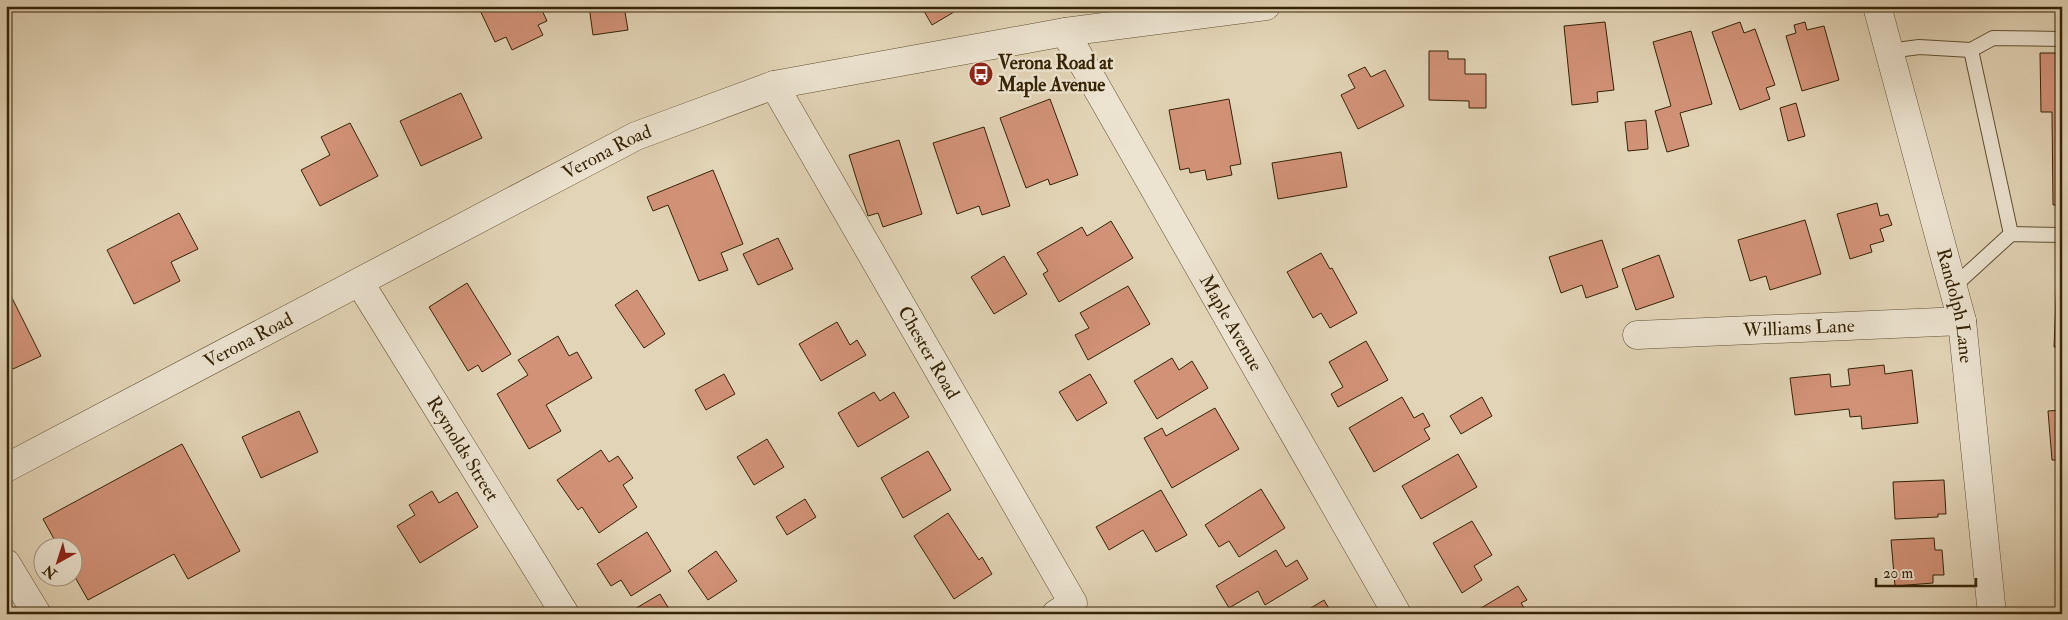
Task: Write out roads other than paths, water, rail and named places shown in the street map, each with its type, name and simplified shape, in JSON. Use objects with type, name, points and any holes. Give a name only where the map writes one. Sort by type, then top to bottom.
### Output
[{"type":"street","name":"Verona Road","points":[[6,468],[636,136],[774,85],[1065,32],[1266,6]]},
{"type":"street","name":"Randolph Lane","points":[[1877,6],[1962,321],[1992,614]]},
{"type":"street","name":"Maple Avenue","points":[[1065,32],[1397,614]]},
{"type":"street","name":"Chester Road","points":[[774,85],[1073,603],[1056,614]]},
{"type":"street","name":"Reynolds Street","points":[[360,283],[565,614]]},
{"type":"street","name":"Williams Lane","points":[[1637,335],[1962,321]]},
{"type":"street","points":[[6,563],[36,613]]},
{"type":"lane","points":[[1889,51],[1919,47],[1971,50],[1993,38],[2062,39]]},
{"type":"lane","points":[[1971,50],[2011,234]]},
{"type":"lane","points":[[1953,287],[2011,234],[2062,235]]},
{"type":"place","name":"Verona Road at Maple Avenue","points":[[981,74]]}]
